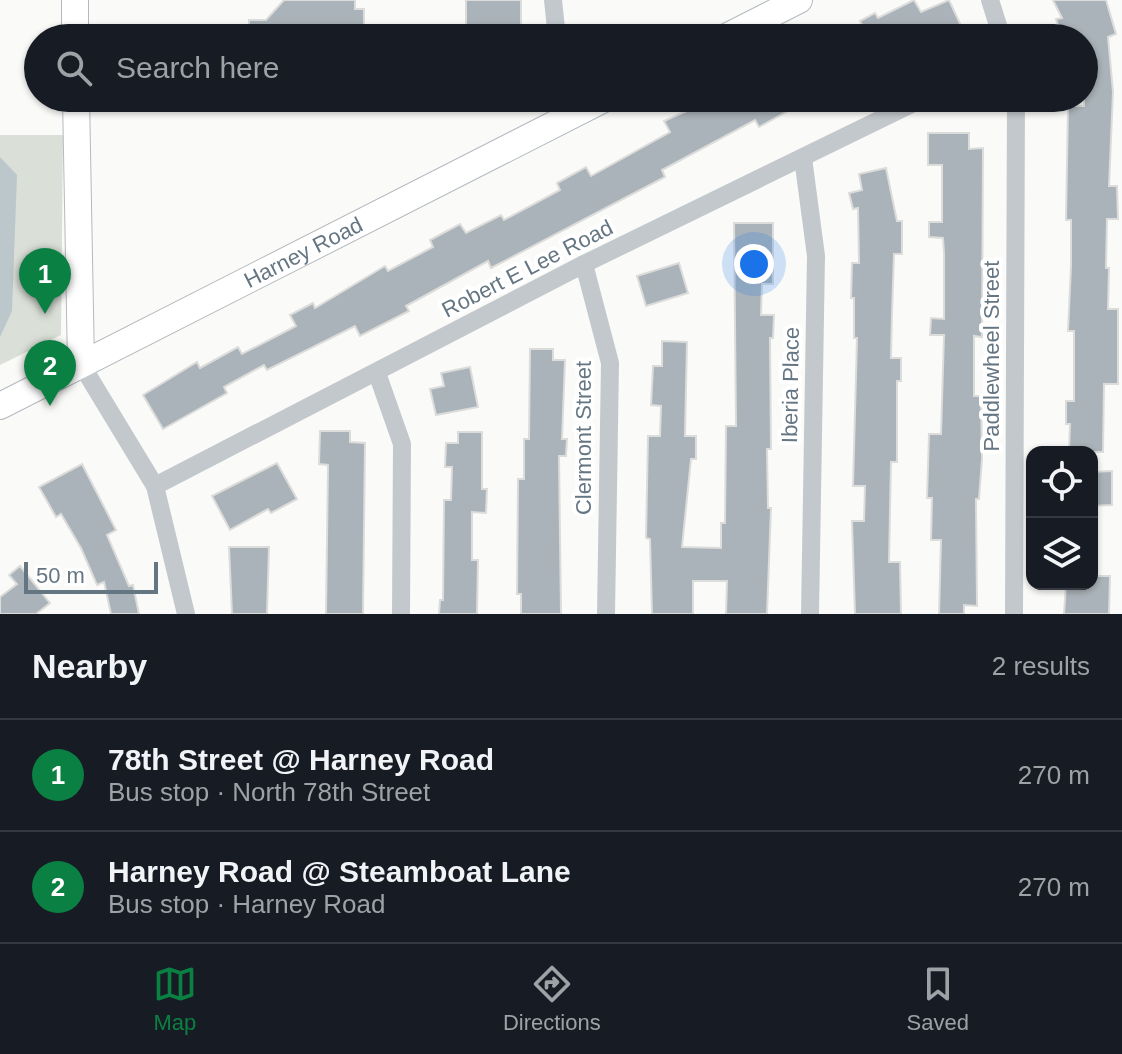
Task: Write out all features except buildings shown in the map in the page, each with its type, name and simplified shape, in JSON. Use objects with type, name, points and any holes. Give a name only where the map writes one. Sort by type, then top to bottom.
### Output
[{"type":"street","points":[[75,0],[75,24]]},
{"type":"street","points":[[553,0],[556,24]]},
{"type":"street","points":[[752,24],[799,0]]},
{"type":"street","points":[[990,0],[998,24]]},
{"type":"street","points":[[76,112],[81,364],[155,486],[186,614]]},
{"type":"street","name":"Harney Road","points":[[0,406],[571,112]]},
{"type":"street","name":"Robert E Lee Road","points":[[155,486],[584,264],[896,112]]},
{"type":"street","name":"Paddlewheel Street","points":[[1014,614],[1016,112]]},
{"type":"street","name":"Iberia Place","points":[[803,158],[816,256],[810,614]]},
{"type":"street","name":"Clermont Street","points":[[584,264],[610,363],[606,614]]},
{"type":"street","points":[[377,373],[402,444],[401,614]]},
{"type":"shaded area","points":[[0,135],[63,135],[61,335],[0,365]]},
{"type":"shaded area","points":[[0,157],[17,175],[12,311],[0,337]]},
{"type":"place","name":"78th Street @ Harney Road","points":[[45,314]]},
{"type":"place","name":"Harney Road @ Steamboat Lane","points":[[50,406]]}]
